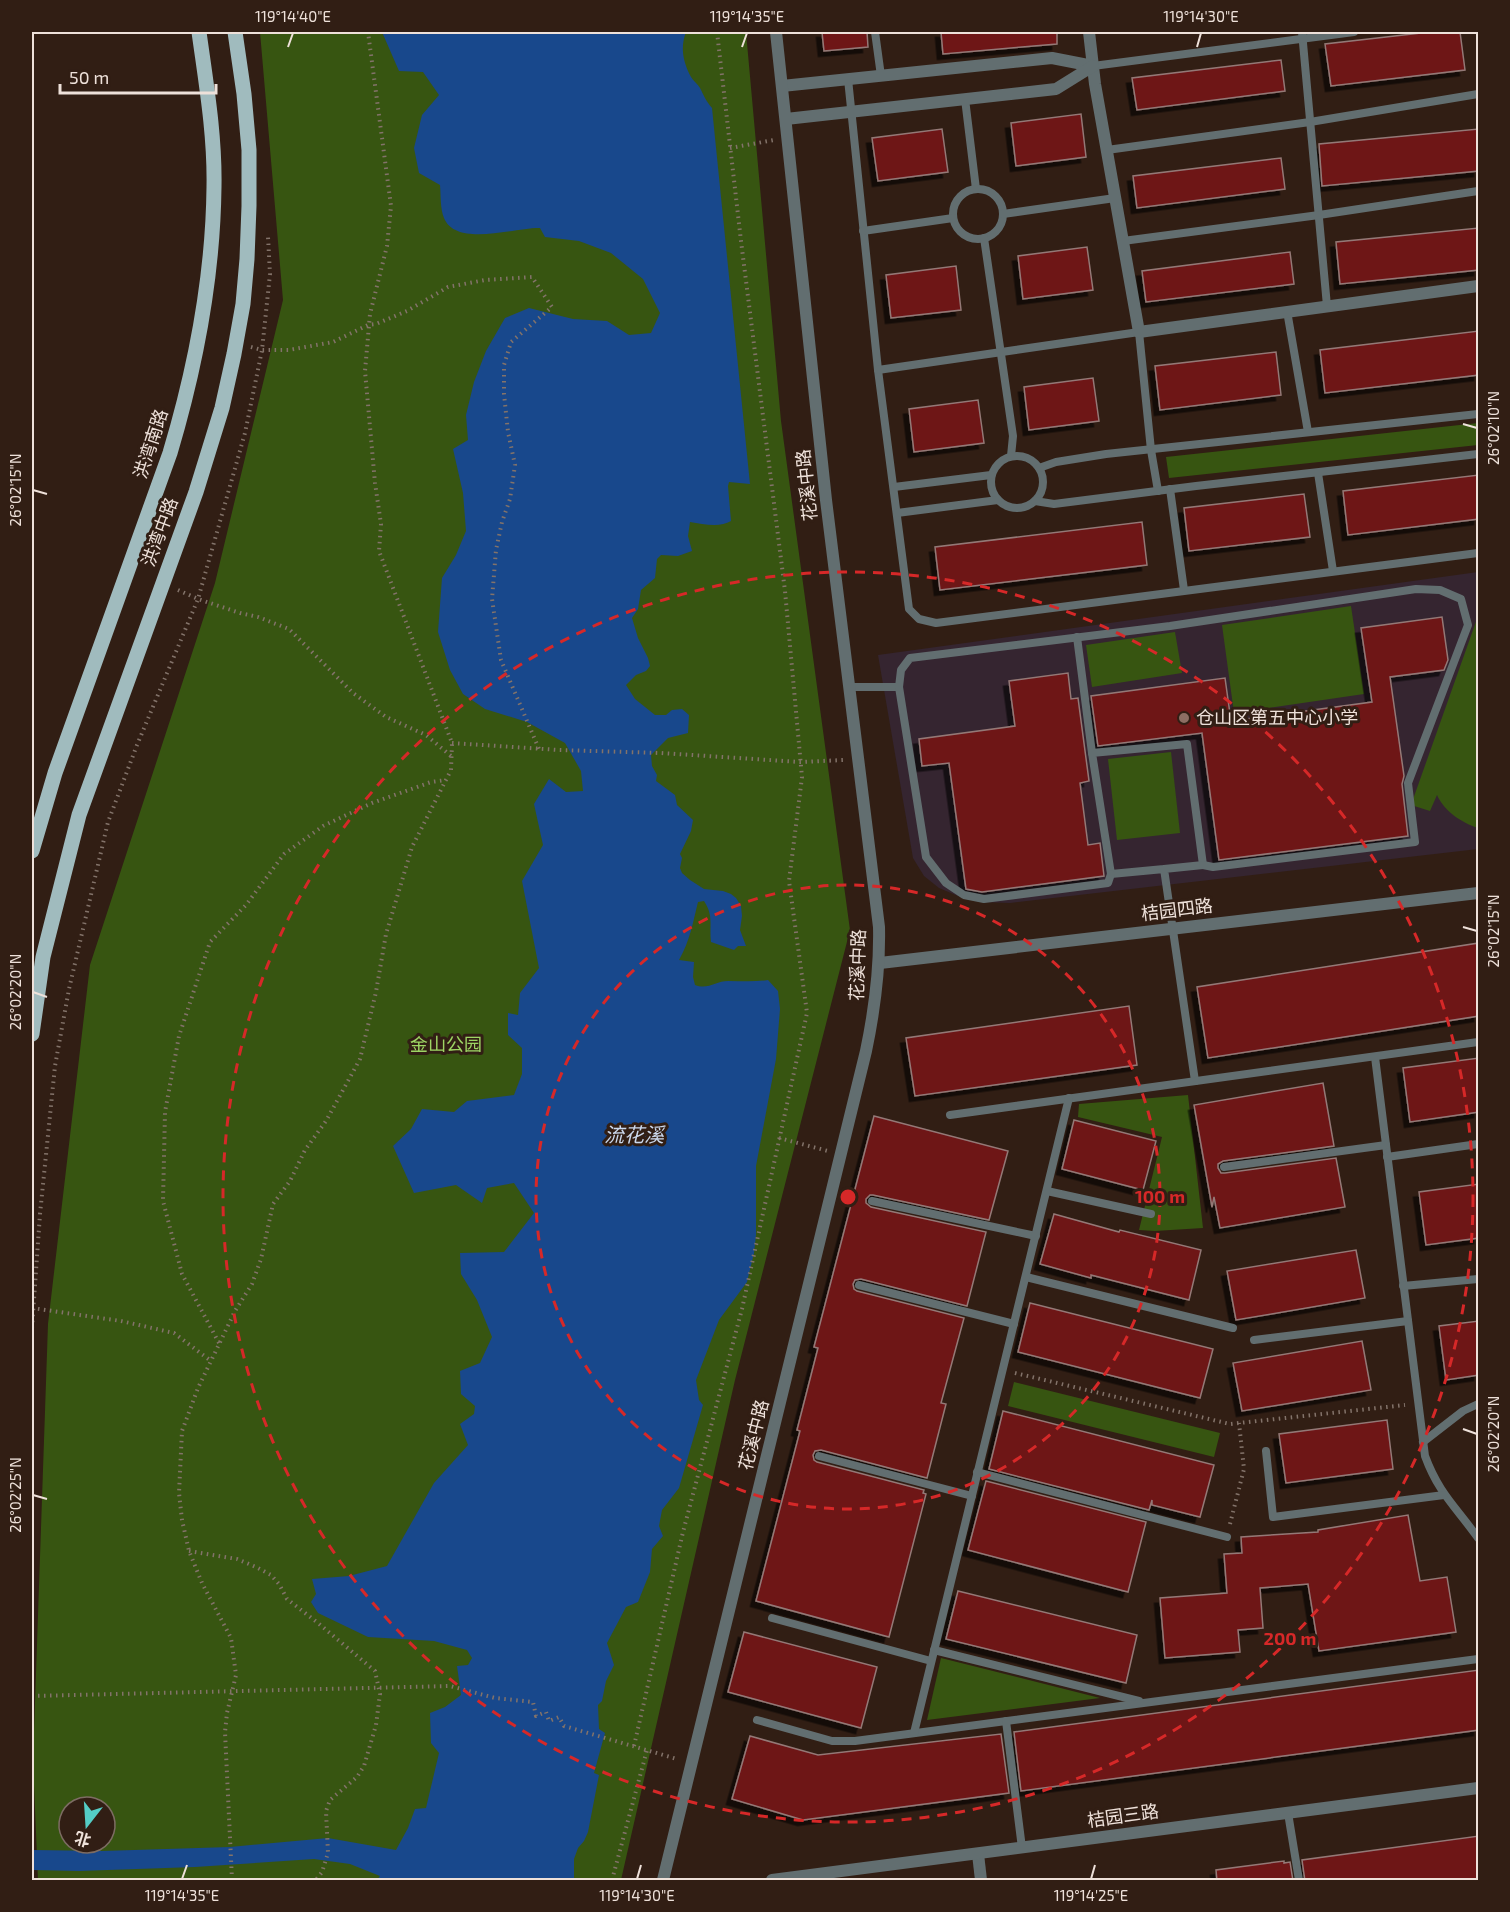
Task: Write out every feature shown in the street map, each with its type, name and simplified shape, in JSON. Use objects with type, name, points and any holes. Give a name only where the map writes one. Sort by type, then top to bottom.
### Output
[{"type":"main road","name":"洪湾南路","points":[[32,851],[55,773],[170,453],[200,334],[209,267],[214,185],[211,129],[199,32]]},
{"type":"main road","name":"洪湾中路","points":[[32,1034],[43,957],[79,815],[211,446],[234,354],[243,304],[248,249],[249,150],[235,32]]},
{"type":"street","name":"花溪中路","points":[[663,1881],[841,1154],[875,1008],[880,963],[879,927],[825,489],[776,32]]},
{"type":"street","points":[[1089,32],[1139,332],[1479,286]]},
{"type":"street","points":[[782,86],[1052,58],[1093,66]]},
{"type":"street","points":[[786,119],[1056,88],[1093,66]]},
{"type":"street","name":"桔园四路","points":[[880,963],[1479,893]]},
{"type":"street","name":"桔园三路","points":[[772,1881],[1479,1788]]},
{"type":"street","points":[[978,1854],[981,1881]]},
{"type":"lane","points":[[875,32],[881,76]]},
{"type":"lane","points":[[1093,66],[1302,35],[1354,32]]},
{"type":"lane","points":[[1302,35],[1327,306]]},
{"type":"lane","points":[[848,80],[878,370],[909,609],[919,620],[936,623],[1479,553]]},
{"type":"lane","points":[[1107,150],[1310,122],[1479,94]]},
{"type":"lane","points":[[965,99],[976,189]]},
{"type":"lane","points":[[976,189],[984,189],[998,198],[1003,214],[998,230],[992,235],[975,239],[956,225],[953,218],[956,202],[961,195],[976,189]]},
{"type":"lane","points":[[1123,241],[1479,191]]},
{"type":"lane","points":[[1003,214],[1115,198]]},
{"type":"lane","points":[[863,231],[953,218]]},
{"type":"lane","points":[[984,238],[1012,436],[1011,456]]},
{"type":"lane","points":[[1287,312],[1308,432]]},
{"type":"lane","points":[[878,370],[1139,332],[1151,450],[1158,491]]},
{"type":"lane","points":[[1039,468],[1056,462],[1151,450],[1479,414]]},
{"type":"lane","points":[[1035,501],[1054,504],[1479,454]]},
{"type":"lane","points":[[1020,456],[1029,459],[1039,468],[1043,480],[1042,490],[1035,501],[1023,508],[1014,509],[998,500],[991,488],[991,475],[1003,459],[1020,456]]},
{"type":"lane","points":[[1318,472],[1333,571]]},
{"type":"lane","points":[[894,487],[991,475]]},
{"type":"lane","points":[[1170,489],[1184,590]]},
{"type":"lane","points":[[897,513],[998,500]]},
{"type":"lane","points":[[1077,638],[1092,753],[1112,874],[1108,883],[984,899],[964,895],[946,883],[926,857],[899,687],[901,670],[910,658],[1170,626],[1416,589],[1440,590],[1461,599],[1468,625],[1408,783],[1415,842],[1213,867],[1203,865],[1112,874]]},
{"type":"lane","points":[[850,687],[899,687]]},
{"type":"lane","points":[[1092,753],[1187,744],[1203,865]]},
{"type":"lane","points":[[1164,869],[1195,1081]]},
{"type":"lane","points":[[950,1114],[1479,1042]]},
{"type":"lane","points":[[1375,1056],[1425,1456],[1444,1495],[1479,1538]]},
{"type":"lane","points":[[914,1733],[1070,1098]]},
{"type":"lane","points":[[1387,1157],[1479,1144]]},
{"type":"lane","points":[[1224,1167],[1386,1145]]},
{"type":"lane","points":[[1047,1191],[1151,1214]]},
{"type":"lane","points":[[872,1202],[1036,1236]]},
{"type":"lane","points":[[1026,1277],[1233,1328]]},
{"type":"lane","points":[[1403,1286],[1479,1279]]},
{"type":"lane","points":[[859,1285],[1014,1324]]},
{"type":"lane","points":[[1254,1340],[1408,1322]]},
{"type":"lane","points":[[1423,1442],[1463,1411],[1479,1404]]},
{"type":"lane","points":[[1266,1451],[1273,1517],[1444,1495]]},
{"type":"lane","points":[[819,1456],[972,1496]]},
{"type":"lane","points":[[977,1472],[1227,1537]]},
{"type":"lane","points":[[772,1618],[931,1661]]},
{"type":"lane","points":[[934,1650],[1145,1703]]},
{"type":"lane","points":[[757,1720],[832,1741],[855,1741],[1479,1659]]},
{"type":"lane","points":[[1006,1721],[1022,1848]]},
{"type":"lane","points":[[1288,1813],[1299,1881]]},
{"type":"path","points":[[232,1879],[225,1732],[236,1675],[231,1638],[202,1583],[189,1551],[182,1520],[179,1493],[182,1431],[189,1408],[219,1344],[252,1284],[261,1259],[273,1204],[290,1181],[305,1150],[326,1121],[360,1059],[376,992],[386,934],[406,866],[425,819],[451,770],[452,742],[379,551],[381,524],[365,371],[368,325],[387,246],[392,206],[368,32]]},
{"type":"path","points":[[634,1746],[683,1532],[742,1309],[807,1013],[789,881],[802,777],[785,591],[717,32]]},
{"type":"path","points":[[730,148],[788,138]]},
{"type":"path","points":[[32,1328],[40,1214],[55,1066],[69,990],[108,822],[137,745],[198,599],[245,433],[262,350],[270,274],[267,231]]},
{"type":"path","points":[[262,350],[289,350],[333,342],[368,325],[407,311],[448,287],[485,280],[532,277],[552,307],[511,342],[504,365],[508,432],[515,465],[510,499],[496,550],[492,599],[501,660],[539,749]]},
{"type":"path","points":[[162,583],[198,599],[289,628],[353,693],[386,717],[426,735],[452,756]]},
{"type":"path","points":[[452,742],[539,749],[661,753],[800,762],[858,760]]},
{"type":"path","points":[[219,1344],[182,1274],[163,1201],[165,1112],[179,1036],[210,942],[246,905],[284,854],[323,826],[372,803],[431,782],[446,780]]},
{"type":"path","points":[[779,1138],[841,1154]]},
{"type":"path","points":[[32,1308],[121,1321],[174,1333],[211,1361]]},
{"type":"path","points":[[1003,1370],[1230,1424],[1418,1403]]},
{"type":"path","points":[[1227,1537],[1244,1469],[1239,1423]]},
{"type":"path","points":[[189,1551],[237,1559],[271,1575],[287,1599],[375,1671],[380,1688],[376,1725],[364,1766],[357,1777],[330,1800],[326,1811],[328,1852],[322,1872],[316,1881]]},
{"type":"path","points":[[32,1696],[450,1686],[495,1698],[533,1702],[536,1716],[546,1712],[549,1721],[559,1717],[564,1726],[692,1764]]},
{"type":"path","points":[[612,1881],[647,1750]]},
{"type":"shaded area","name":"仓山区第五中心小学","points":[[1478,572],[1478,849],[1010,903],[980,902],[939,888],[924,876],[913,858],[878,655]]},
{"type":"green space","name":"金山公园","points":[[260,32],[746,32],[781,421],[850,930],[735,1380],[621,1880],[38,1880],[33,1761],[48,1324],[90,965],[215,583],[283,300]]},
{"type":"green space","points":[[1478,423],[1478,445],[1169,478],[1166,457]]},
{"type":"green space","points":[[1351,606],[1364,694],[1234,713],[1222,625]]},
{"type":"green space","points":[[1478,616],[1478,828],[1454,816],[1437,795],[1430,811],[1411,805]]},
{"type":"green space","points":[[1175,632],[1182,673],[1092,687],[1086,645]]},
{"type":"green space","points":[[1171,752],[1180,833],[1117,840],[1108,759]]},
{"type":"green space","points":[[1188,1095],[1203,1228],[1139,1230],[1162,1137],[1078,1117],[1079,1104]]},
{"type":"green space","points":[[1014,1382],[1220,1433],[1214,1457],[1008,1406]]},
{"type":"green space","points":[[941,1658],[1100,1698],[927,1720]]},
{"type":"water","name":"流花溪","points":[[382,32],[686,32],[683,55],[686,66],[712,108],[750,484],[729,482],[731,521],[717,525],[690,522],[688,536],[692,551],[678,556],[661,555],[657,559],[655,578],[641,590],[638,609],[632,618],[650,666],[626,685],[635,699],[655,715],[666,715],[672,710],[682,709],[689,715],[688,733],[668,738],[651,755],[652,766],[657,775],[656,781],[675,795],[677,805],[693,820],[691,831],[680,854],[682,873],[704,889],[731,894],[741,906],[740,930],[746,946],[738,946],[734,950],[711,942],[709,911],[704,901],[698,902],[689,939],[679,960],[694,962],[695,985],[708,986],[724,981],[768,980],[778,991],[780,1009],[776,1059],[756,1166],[754,1253],[747,1282],[719,1320],[696,1380],[699,1400],[703,1405],[679,1488],[662,1510],[659,1526],[663,1536],[652,1549],[650,1572],[638,1602],[626,1607],[607,1643],[614,1665],[606,1681],[602,1701],[598,1705],[599,1729],[605,1733],[594,1773],[599,1775],[588,1832],[574,1859],[574,1880],[377,1880],[380,1876],[350,1864],[314,1859],[195,1867],[79,1871],[32,1870],[32,1850],[57,1850],[57,1855],[117,1855],[117,1851],[230,1847],[328,1838],[396,1850],[415,1809],[426,1808],[439,1753],[431,1743],[430,1713],[445,1707],[461,1695],[457,1666],[468,1665],[472,1658],[467,1650],[434,1641],[368,1637],[318,1613],[311,1602],[316,1594],[312,1579],[349,1576],[387,1566],[434,1483],[468,1445],[460,1424],[474,1414],[475,1406],[461,1394],[460,1371],[480,1363],[492,1337],[477,1300],[461,1274],[460,1253],[504,1252],[534,1213],[514,1183],[487,1188],[482,1203],[456,1185],[414,1193],[393,1146],[411,1129],[422,1109],[454,1112],[467,1101],[514,1095],[522,1074],[522,1048],[508,1035],[508,1013],[518,1015],[520,993],[539,968],[522,881],[543,845],[534,804],[549,779],[566,792],[583,791],[581,771],[565,743],[527,722],[485,709],[463,694],[450,670],[438,632],[442,578],[456,555],[466,531],[463,493],[453,449],[468,440],[466,415],[474,382],[486,351],[505,318],[529,308],[573,319],[607,321],[629,335],[651,333],[660,313],[643,279],[611,253],[579,241],[545,237],[540,228],[473,234],[451,227],[444,218],[440,185],[419,173],[414,148],[422,115],[439,95],[423,72],[399,71]]},
{"type":"building","points":[[822,32],[867,32],[868,47],[824,51]]},
{"type":"building","points":[[941,32],[1057,32],[1057,44],[943,54]]},
{"type":"building","points":[[1430,32],[1460,32],[1465,70],[1331,86],[1325,44]]},
{"type":"building","points":[[1281,60],[1285,91],[1137,110],[1132,78]]},
{"type":"building","points":[[1081,114],[1086,157],[1016,166],[1011,123]]},
{"type":"building","points":[[942,129],[948,172],[878,181],[872,138]]},
{"type":"building","points":[[1479,129],[1479,171],[1322,186],[1319,144]]},
{"type":"building","points":[[1281,158],[1285,189],[1137,208],[1133,176]]},
{"type":"building","points":[[1479,228],[1479,270],[1340,284],[1336,242]]},
{"type":"building","points":[[1087,247],[1093,290],[1023,299],[1018,256]]},
{"type":"building","points":[[1290,252],[1294,284],[1146,302],[1142,271]]},
{"type":"building","points":[[956,266],[961,310],[891,318],[886,275]]},
{"type":"building","points":[[1479,331],[1479,375],[1325,393],[1320,350]]},
{"type":"building","points":[[1276,352],[1281,395],[1160,410],[1155,366]]},
{"type":"building","points":[[1093,378],[1099,421],[1029,430],[1024,387]]},
{"type":"building","points":[[978,400],[984,443],[914,452],[909,409]]},
{"type":"building","points":[[1479,475],[1479,519],[1348,535],[1343,491]]},
{"type":"building","points":[[1304,494],[1310,537],[1189,551],[1184,508]]},
{"type":"building","points":[[1142,522],[1147,565],[940,590],[935,547]]},
{"type":"building","points":[[1442,617],[1448,660],[1444,670],[1390,677],[1404,776],[1402,784],[1408,836],[1219,860],[1202,733],[1098,746],[1091,696],[1225,678],[1231,721],[1372,702],[1361,628]]},
{"type":"building","points":[[1068,673],[1071,699],[1078,698],[1089,781],[1080,783],[1088,845],[1100,843],[1104,876],[982,892],[966,889],[949,763],[922,766],[919,739],[1015,726],[1009,681]]},
{"type":"building","points":[[1479,943],[1479,1016],[1208,1058],[1197,987]]},
{"type":"building","points":[[1129,1006],[1137,1065],[915,1096],[906,1038]]},
{"type":"building","points":[[1479,1058],[1479,1112],[1410,1122],[1403,1068]]},
{"type":"building","points":[[1323,1083],[1334,1146],[1223,1161],[1218,1164],[1218,1168],[1221,1173],[1225,1173],[1336,1158],[1345,1207],[1220,1228],[1214,1197],[1212,1207],[1194,1105]]},
{"type":"building","points":[[874,1116],[1008,1151],[989,1220],[873,1195],[866,1199],[866,1203],[871,1207],[986,1232],[967,1306],[861,1279],[855,1280],[853,1284],[857,1291],[964,1318],[941,1403],[946,1404],[927,1478],[821,1450],[815,1451],[813,1455],[817,1462],[924,1490],[923,1493],[926,1494],[889,1637],[756,1601],[800,1431],[797,1430],[818,1348],[814,1347]]},
{"type":"building","points":[[1074,1120],[1156,1141],[1143,1190],[1062,1169]]},
{"type":"building","points":[[1479,1184],[1479,1238],[1426,1245],[1419,1192]]},
{"type":"building","points":[[1054,1214],[1119,1232],[1120,1230],[1201,1250],[1189,1300],[1040,1264]]},
{"type":"building","points":[[1356,1250],[1365,1298],[1236,1320],[1227,1271]]},
{"type":"building","points":[[1030,1303],[1213,1349],[1200,1398],[1018,1352]]},
{"type":"building","points":[[1479,1321],[1479,1375],[1446,1380],[1439,1326]]},
{"type":"building","points":[[1362,1341],[1371,1390],[1242,1411],[1233,1363]]},
{"type":"building","points":[[1003,1411],[1214,1465],[1200,1517],[1152,1505],[1152,1500],[1149,1510],[989,1469]]},
{"type":"building","points":[[1387,1420],[1393,1469],[1286,1483],[1279,1434]]},
{"type":"building","points":[[986,1481],[1146,1522],[1128,1592],[968,1550]]},
{"type":"building","points":[[1408,1515],[1420,1581],[1447,1577],[1456,1632],[1319,1651],[1308,1584],[1260,1588],[1263,1628],[1238,1630],[1240,1652],[1165,1658],[1160,1598],[1227,1593],[1224,1554],[1242,1553],[1241,1537],[1318,1532],[1318,1530]]},
{"type":"building","points":[[958,1591],[1137,1635],[1126,1683],[946,1639]]},
{"type":"building","points":[[744,1632],[877,1667],[861,1728],[728,1692]]},
{"type":"building","points":[[1479,1670],[1479,1730],[1021,1791],[1014,1732]]},
{"type":"building","points":[[1001,1734],[1009,1793],[803,1820],[732,1799],[750,1736],[818,1755]]},
{"type":"building","points":[[1479,1836],[1479,1881],[1305,1881],[1302,1860]]},
{"type":"building","points":[[1284,1861],[1284,1863],[1290,1862],[1293,1881],[1217,1881],[1216,1870]]},
{"type":"place","name":"仓山区第五中心小学","points":[[1184,718]]}]
